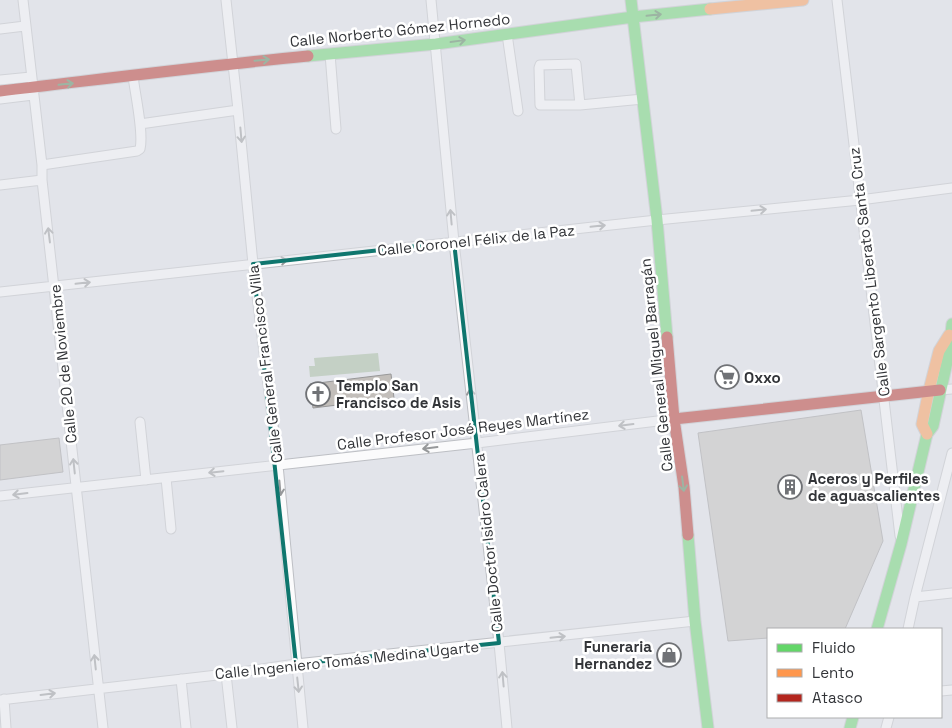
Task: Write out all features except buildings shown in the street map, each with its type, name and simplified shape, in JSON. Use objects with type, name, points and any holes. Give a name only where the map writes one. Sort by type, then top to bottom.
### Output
[{"type":"main road","name":"Calle General Miguel Barragán","points":[[631,0],[657,220],[674,419],[684,487],[695,621],[708,728]]},
{"type":"main road","name":"Calle Norberto Gómez Hornedo","points":[[0,91],[233,63],[436,44],[633,17],[803,0]]},
{"type":"main road","points":[[876,628],[901,544],[927,434],[922,424],[940,390],[939,351],[951,328]]},
{"type":"main road","name":"Calle Profesor José Reyes Martínez","points":[[674,419],[940,390]]},
{"type":"street","name":"Calle 20 de Noviembre","points":[[23,0],[102,728]]},
{"type":"street","name":"Calle General Francisco Villa","points":[[226,0],[253,264],[278,465],[303,728]]},
{"type":"street","name":"Calle Doctor Isidro Calera","points":[[431,0],[454,242],[500,643],[507,728]]},
{"type":"street","name":"Calle Sargento Liberato Santa Cruz","points":[[837,0],[901,544]]},
{"type":"street","points":[[0,28],[26,26]]},
{"type":"street","points":[[507,34],[518,111]]},
{"type":"street","points":[[330,54],[336,129]]},
{"type":"street","points":[[580,105],[576,64],[540,66],[538,68],[540,105],[580,105],[643,99]]},
{"type":"street","points":[[42,165],[140,149],[140,124],[133,76]]},
{"type":"street","name":"Calle Norberto Gómez Hornedo","points":[[0,80],[32,86]]},
{"type":"street","name":"Calle Norberto Gómez Hornedo","points":[[0,99],[32,86]]},
{"type":"street","points":[[140,124],[238,110]]},
{"type":"street","points":[[0,185],[42,180]]},
{"type":"street","name":"Calle Coronel Félix de la Paz","points":[[0,292],[657,220],[860,200],[952,188]]},
{"type":"street","name":"Calle Profesor José Reyes Martínez","points":[[0,496],[674,419]]},
{"type":"street","points":[[140,422],[146,480]]},
{"type":"street","points":[[908,628],[915,597],[947,492],[952,453]]},
{"type":"street","points":[[166,478],[171,529]]},
{"type":"street","points":[[915,597],[952,593]]},
{"type":"street","name":"Calle Ingeniero Tomás Medina Ugarte","points":[[2,699],[226,674],[296,664],[695,621]]},
{"type":"street","points":[[226,674],[232,728]]},
{"type":"street","points":[[182,679],[186,728]]},
{"type":"street","points":[[2,699],[6,728]]},
{"type":"highlighted area","points":[[454,242],[499,643],[296,664],[253,264]]},
{"type":"shaded area","points":[[378,353],[380,371],[310,377],[309,366],[315,366],[314,358]]},
{"type":"traffic: fast","points":[[631,0],[657,220],[667,337]]},
{"type":"traffic: fast","points":[[308,56],[436,44],[633,17],[710,9]]},
{"type":"traffic: fast","points":[[877,628],[901,544],[927,434],[933,426],[949,353],[952,324]]},
{"type":"traffic: fast","points":[[688,535],[695,621],[708,728]]},
{"type":"traffic: fast","points":[[850,728],[853,718]]},
{"type":"traffic: slow","points":[[710,9],[803,0]]},
{"type":"traffic: slow","points":[[927,434],[922,424],[929,390],[939,351],[949,335]]},
{"type":"traffic: jam","points":[[0,91],[308,56]]},
{"type":"traffic: jam","points":[[667,337],[674,419],[684,487],[688,535]]},
{"type":"traffic: jam","points":[[674,419],[940,390]]},
{"type":"place","name":"Oxxo","points":[[727,377]]},
{"type":"place","name":"Templo San Francisco de Asis","points":[[318,394]]},
{"type":"place","name":"Aceros y Perfiles de aguascalientes","points":[[790,487]]},
{"type":"place","name":"Funeraria Hernandez","points":[[669,655]]}]
